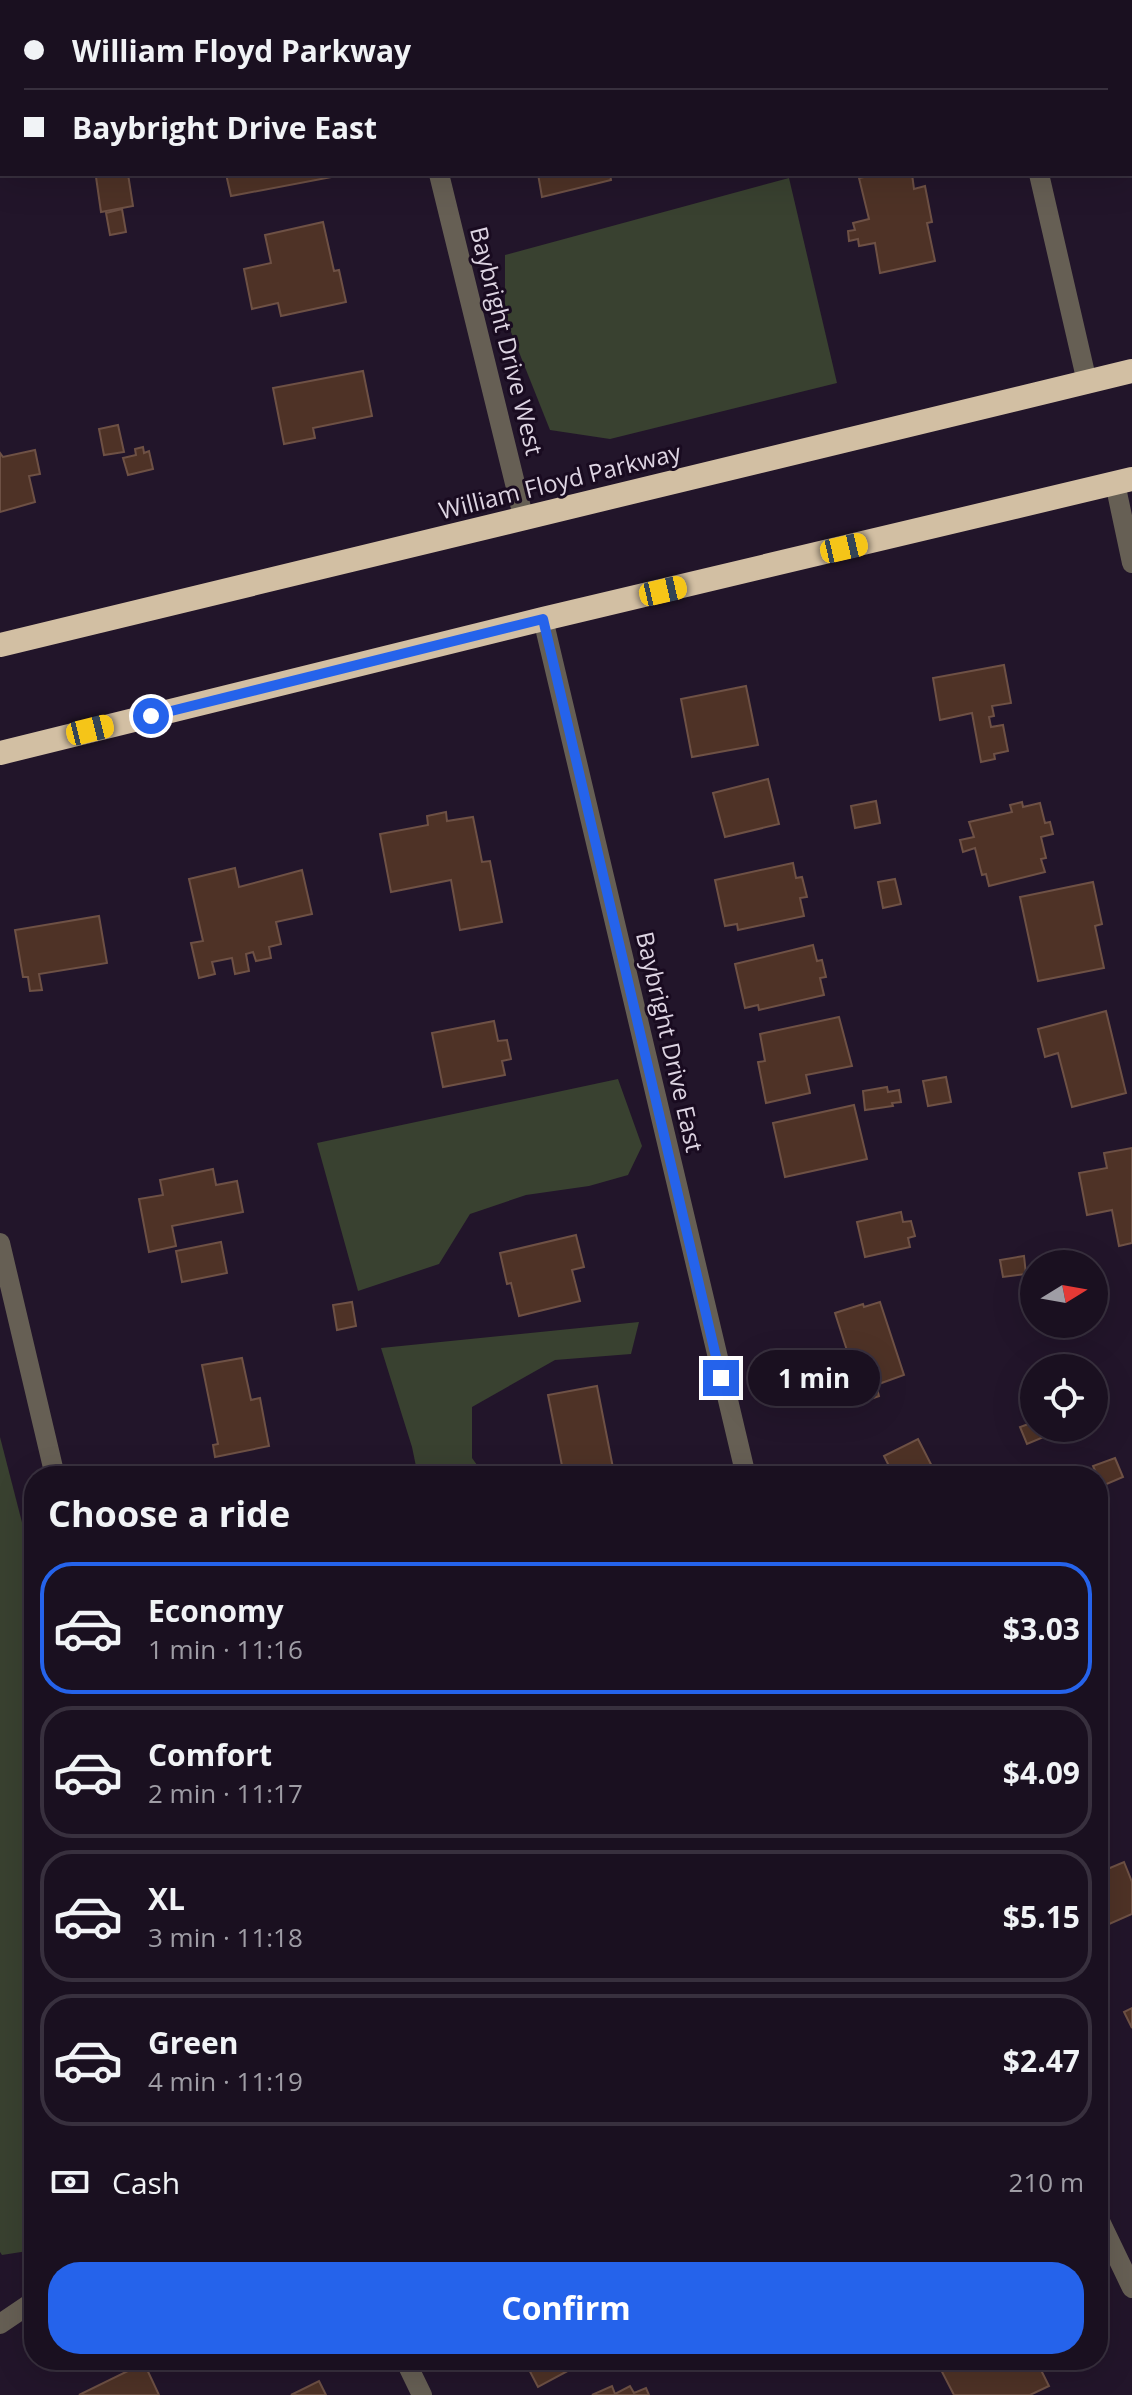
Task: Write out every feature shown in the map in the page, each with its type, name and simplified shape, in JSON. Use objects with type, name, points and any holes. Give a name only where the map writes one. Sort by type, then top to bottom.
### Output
[{"type":"highway","name":"William Floyd Parkway","points":[[0,645],[1132,371]]},
{"type":"highway","points":[[0,753],[543,619],[1123,481]]},
{"type":"street","name":"Baybright Drive West","points":[[439,176],[524,520]]},
{"type":"street","points":[[1039,176],[1087,382]]},
{"type":"street","points":[[1123,481],[1132,563]]},
{"type":"street","name":"Baybright Drive East","points":[[543,619],[744,1466]]},
{"type":"street","points":[[0,1243],[53,1466]]},
{"type":"street","points":[[1108,2238],[1132,2288]]},
{"type":"street","points":[[0,2324],[24,2308]]},
{"type":"street","points":[[410,2370],[422,2395]]},
{"type":"green space","points":[[789,178],[837,383],[610,439],[550,430],[505,317],[505,255]]},
{"type":"green space","points":[[618,1079],[642,1146],[628,1175],[589,1186],[526,1195],[470,1214],[439,1264],[358,1291],[317,1143]]},
{"type":"green space","points":[[639,1322],[631,1354],[555,1360],[472,1407],[472,1458],[478,1466],[416,1466],[381,1348]]},
{"type":"green space","points":[[0,1437],[24,1530],[24,2252],[2,2255]]},
{"type":"building","points":[[128,176],[133,206],[101,212],[96,177]]},
{"type":"building","points":[[226,176],[332,176],[332,177],[231,196]]},
{"type":"building","points":[[538,176],[610,176],[611,180],[542,197]]},
{"type":"building","points":[[912,176],[914,189],[925,186],[932,222],[927,223],[935,261],[880,273],[875,243],[859,246],[858,239],[849,241],[848,231],[855,230],[853,223],[869,219],[859,178]]},
{"type":"building","points":[[122,209],[126,232],[110,235],[106,213]]},
{"type":"building","points":[[323,222],[334,271],[339,270],[346,302],[281,316],[278,303],[252,309],[244,269],[271,263],[265,235]]},
{"type":"building","points":[[363,371],[372,416],[313,428],[315,438],[284,444],[273,388]]},
{"type":"building","points":[[118,425],[124,452],[104,455],[99,429]]},
{"type":"building","points":[[143,447],[144,453],[149,451],[153,469],[128,475],[123,458],[136,455],[135,449]]},
{"type":"building","points":[[35,450],[40,474],[29,476],[35,502],[0,512],[0,453],[3,457]]},
{"type":"building","points":[[1004,665],[1011,703],[992,706],[994,716],[989,717],[991,727],[1003,725],[1008,751],[994,754],[995,759],[981,762],[972,713],[940,720],[933,678]]},
{"type":"building","points":[[746,686],[758,745],[692,757],[681,699]]},
{"type":"building","points":[[768,779],[779,824],[725,837],[713,793]]},
{"type":"building","points":[[876,801],[880,823],[855,828],[851,806]]},
{"type":"building","points":[[1022,802],[1023,807],[1040,803],[1045,823],[1050,822],[1053,834],[1041,837],[1046,858],[1041,859],[1045,872],[989,886],[986,874],[982,875],[975,848],[963,852],[960,840],[974,837],[969,822],[1012,812],[1010,805]]},
{"type":"building","points":[[446,812],[447,821],[473,817],[482,862],[490,861],[502,922],[460,930],[451,880],[391,892],[380,834],[428,825],[427,816]]},
{"type":"building","points":[[793,863],[796,878],[802,877],[807,897],[800,898],[804,916],[738,930],[737,924],[725,926],[715,880]]},
{"type":"building","points":[[235,868],[239,887],[302,870],[312,914],[276,922],[281,944],[269,947],[271,958],[256,961],[253,952],[246,954],[249,971],[235,974],[232,958],[212,962],[215,974],[199,978],[191,943],[203,941],[189,879]]},
{"type":"building","points":[[895,879],[901,904],[883,908],[878,882]]},
{"type":"building","points":[[1093,882],[1102,924],[1095,926],[1104,968],[1038,981],[1020,897]]},
{"type":"building","points":[[99,916],[107,963],[39,974],[42,990],[30,991],[28,977],[23,977],[15,930]]},
{"type":"building","points":[[813,945],[817,961],[822,960],[826,977],[820,978],[824,995],[759,1010],[758,1005],[745,1008],[735,964]]},
{"type":"building","points":[[1106,1011],[1126,1093],[1072,1107],[1058,1053],[1045,1057],[1038,1029]]},
{"type":"building","points":[[839,1017],[852,1066],[806,1075],[810,1093],[766,1103],[758,1062],[765,1061],[760,1034]]},
{"type":"building","points":[[494,1021],[498,1041],[507,1040],[511,1059],[502,1061],[505,1075],[443,1087],[432,1033]]},
{"type":"building","points":[[946,1077],[951,1102],[928,1106],[923,1081]]},
{"type":"building","points":[[887,1087],[888,1092],[899,1090],[901,1102],[865,1110],[863,1091]]},
{"type":"building","points":[[854,1105],[867,1159],[785,1177],[773,1123]]},
{"type":"building","points":[[1132,1148],[1132,1243],[1119,1246],[1112,1210],[1087,1215],[1079,1173],[1107,1168],[1104,1153]]},
{"type":"building","points":[[213,1169],[216,1185],[237,1181],[243,1212],[172,1226],[176,1246],[149,1252],[139,1199],[163,1195],[160,1180]]},
{"type":"building","points":[[901,1212],[903,1222],[911,1221],[915,1236],[908,1238],[910,1247],[865,1257],[857,1222]]},
{"type":"building","points":[[576,1235],[584,1267],[572,1270],[580,1301],[519,1316],[500,1253]]},
{"type":"building","points":[[221,1242],[227,1273],[182,1282],[176,1251]]},
{"type":"building","points":[[1020,1257],[1020,1275],[1003,1277],[1000,1260]]},
{"type":"building","points":[[352,1302],[356,1326],[337,1330],[333,1305]]},
{"type":"building","points":[[880,1302],[904,1375],[876,1385],[879,1396],[868,1400],[864,1389],[844,1396],[835,1368],[851,1363],[835,1313]]},
{"type":"building","points":[[242,1358],[251,1400],[260,1398],[269,1446],[215,1457],[213,1445],[218,1444],[202,1365]]},
{"type":"building","points":[[597,1386],[613,1466],[562,1466],[548,1395]]},
{"type":"building","points":[[918,1439],[932,1466],[889,1466],[884,1456]]},
{"type":"building","points":[[1115,1458],[1123,1477],[1108,1483],[1108,1466],[1093,1466]]},
{"type":"building","points":[[1124,1862],[1132,1882],[1132,1914],[1108,1925],[1108,1869]]},
{"type":"building","points":[[1132,2008],[1132,2028],[1124,2012]]},
{"type":"building","points":[[130,2370],[147,2370],[159,2395],[79,2395]]},
{"type":"building","points":[[529,2370],[570,2370],[538,2387]]},
{"type":"building","points":[[941,2370],[1041,2370],[1049,2386],[1030,2395],[954,2395]]},
{"type":"building","points":[[319,2381],[326,2395],[291,2395]]},
{"type":"building","points":[[612,2386],[615,2394],[630,2386],[634,2393],[646,2388],[649,2395],[592,2395]]},
{"type":"route","points":[[151,716],[543,619],[721,1378]]}]
